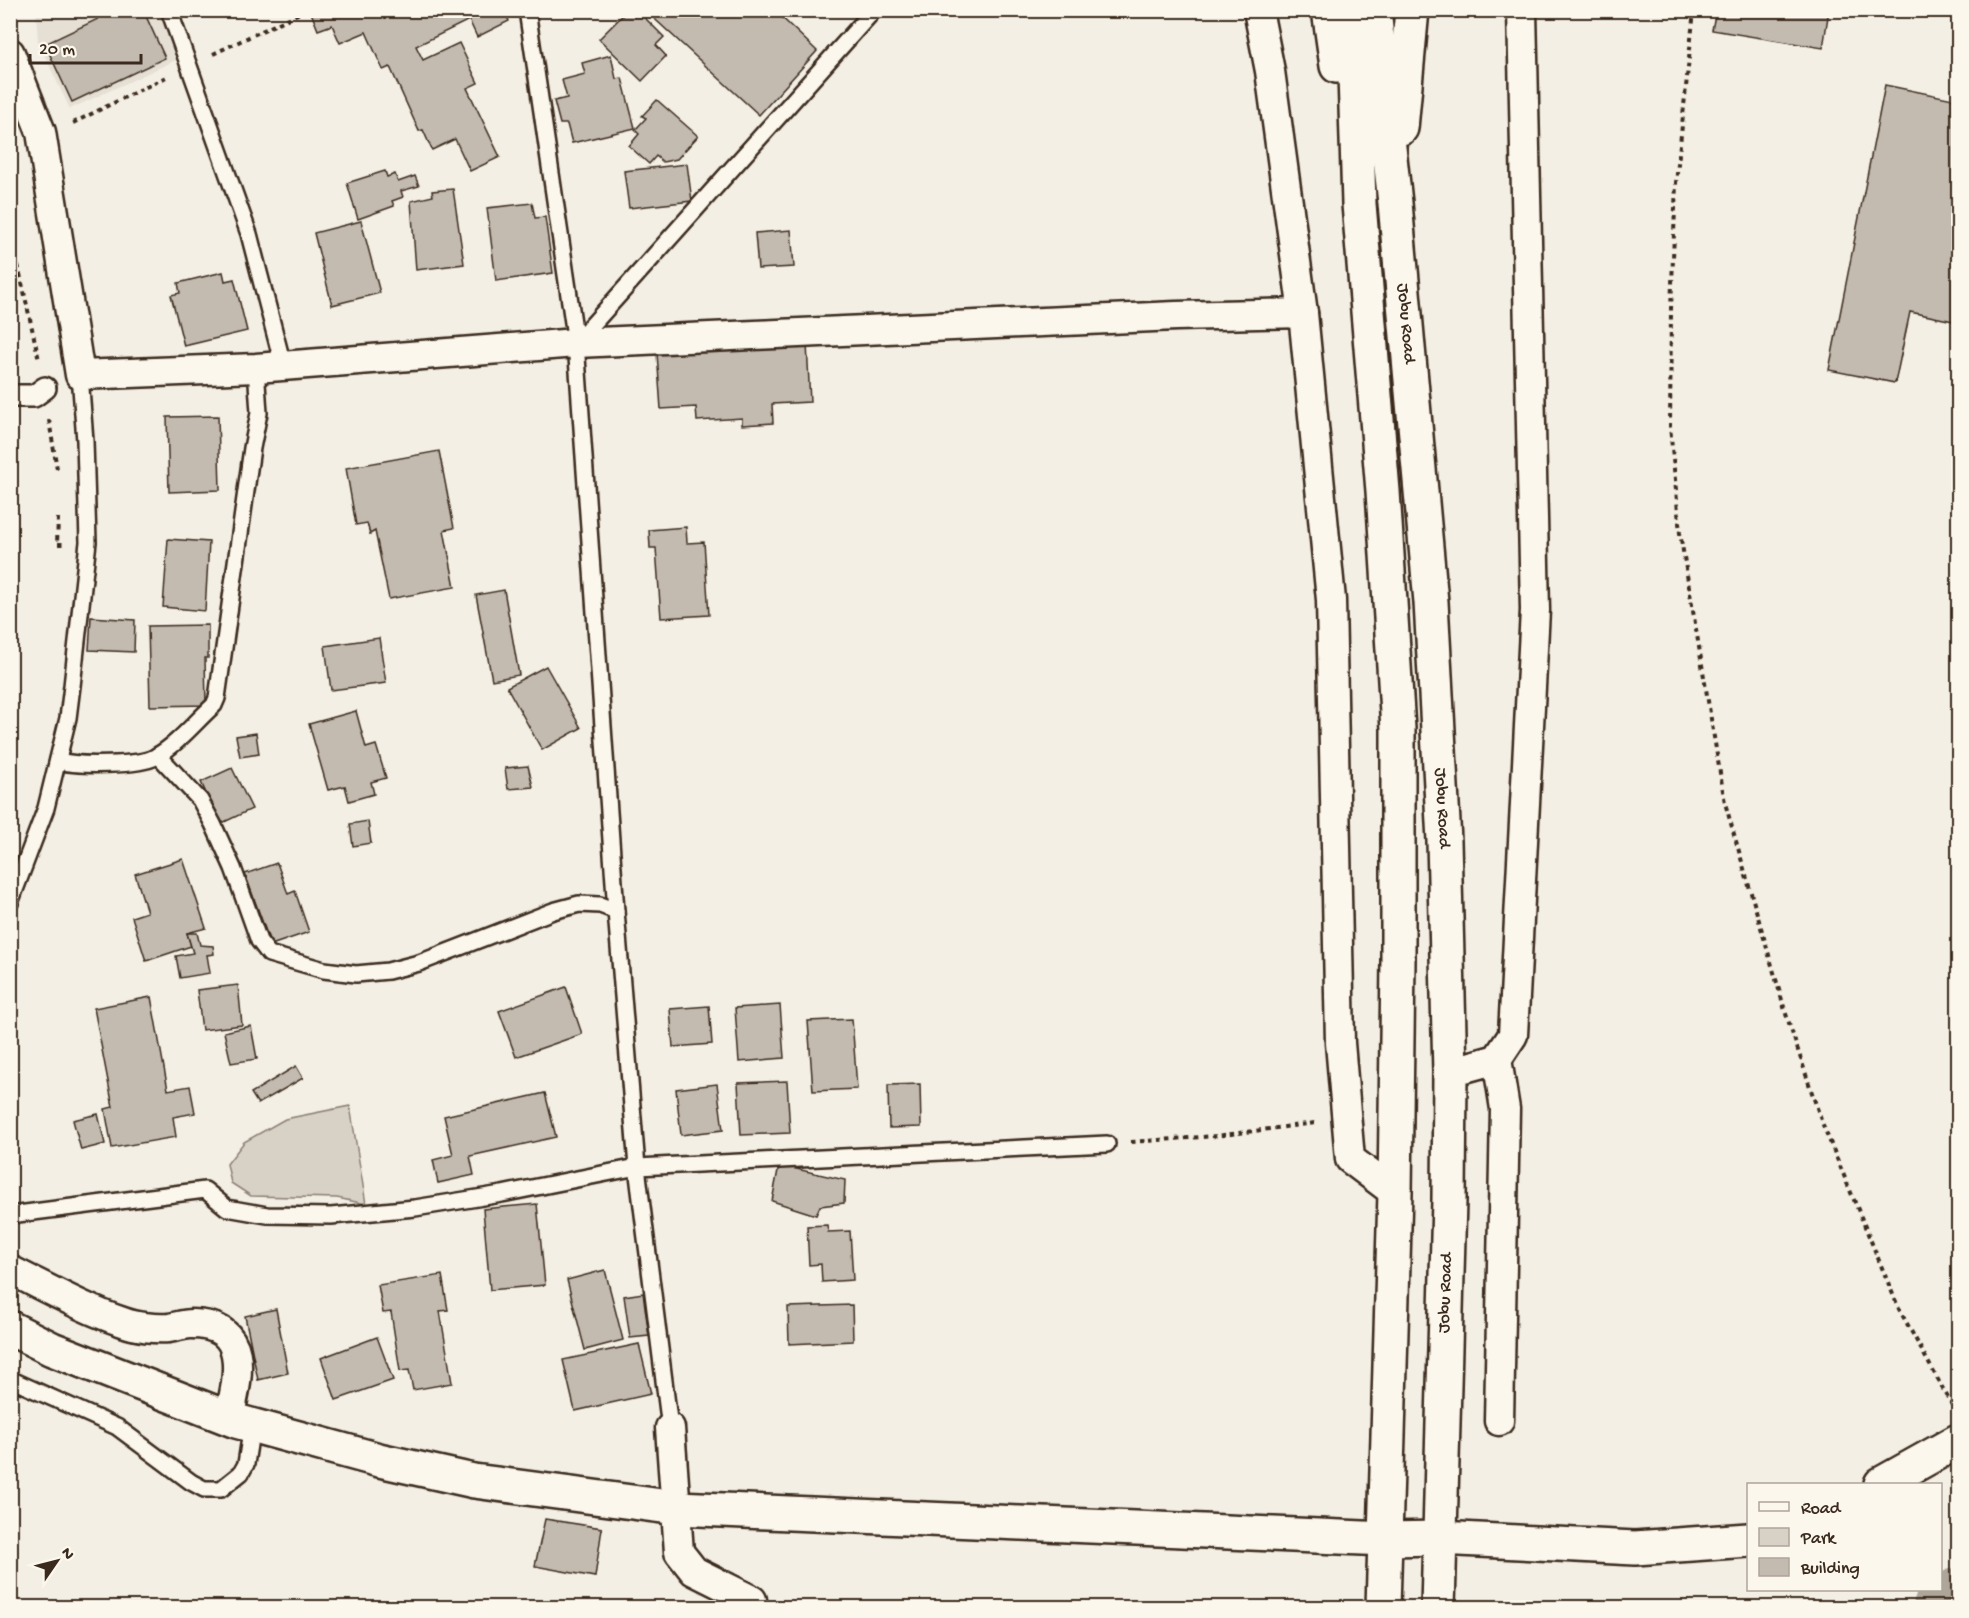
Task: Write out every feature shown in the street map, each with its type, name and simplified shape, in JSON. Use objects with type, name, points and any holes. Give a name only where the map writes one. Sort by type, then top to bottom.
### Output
[{"type":"main road","points":[[1329,10],[1359,204]]},
{"type":"main road","name":"Jobu Road","points":[[1353,10],[1359,204],[1384,503],[1398,729],[1395,1193],[1383,1608]]},
{"type":"main road","name":"Jobu Road","points":[[1374,10],[1395,203],[1431,602],[1444,840],[1450,1072],[1449,1200],[1438,1608]]},
{"type":"main road","points":[[1395,203],[1412,10]]},
{"type":"main road","points":[[10,1328],[51,1349],[240,1421],[380,1460],[474,1481],[677,1508],[1386,1539],[1440,1538],[1635,1548],[1747,1540]]},
{"type":"main road","points":[[1885,1483],[1959,1441]]},
{"type":"street","points":[[1258,10],[1270,71],[1303,313],[1331,600],[1340,1043],[1350,1159],[1395,1193]]},
{"type":"street","points":[[1499,1421],[1505,1108],[1497,1059],[1512,1035],[1535,610],[1522,10]]},
{"type":"street","points":[[10,53],[41,132],[80,375],[269,366],[576,343],[1176,316],[1303,313]]},
{"type":"street","points":[[10,396],[40,392]]},
{"type":"street","points":[[1450,1072],[1497,1059]]},
{"type":"street","points":[[10,1270],[124,1323],[166,1328],[191,1324],[211,1327],[226,1335],[234,1347],[238,1361],[240,1421]]},
{"type":"street","points":[[670,1428],[679,1552],[694,1571],[757,1604]]},
{"type":"lane","points":[[58,761],[71,765],[153,759],[214,705],[217,698],[252,448],[269,366],[249,234],[169,10]]},
{"type":"lane","points":[[527,10],[576,343],[616,911],[637,1167],[670,1428]]},
{"type":"lane","points":[[576,343],[874,10]]},
{"type":"lane","points":[[10,903],[46,808],[71,697],[87,542],[85,441],[80,375]]},
{"type":"lane","points":[[158,755],[200,800],[233,868],[259,941],[269,954],[324,970],[356,974],[388,971],[419,963],[553,911],[579,904],[600,905],[616,911]]},
{"type":"lane","points":[[10,1215],[205,1190],[227,1208],[267,1215],[331,1216],[415,1208],[492,1196],[637,1167],[1107,1144]]},
{"type":"lane","points":[[10,1379],[117,1427],[191,1482],[204,1489],[220,1489],[241,1473],[246,1464],[240,1421]]},
{"type":"path","points":[[1694,10],[1676,183],[1671,309],[1670,426],[1680,533],[1725,803],[1786,1014],[1821,1120],[1899,1309],[1959,1417]]},
{"type":"path","points":[[1107,1144],[1216,1136],[1347,1119]]},
{"type":"shaded area","points":[[36,11],[160,11],[176,60],[70,109],[38,42]]},
{"type":"shaded area","points":[[11,567],[17,591],[11,630]]},
{"type":"green space","points":[[350,1106],[366,1204],[337,1198],[251,1196],[231,1183],[227,1164],[244,1142],[285,1119]]},
{"type":"building","points":[[94,10],[152,10],[145,14],[165,58],[72,102],[45,44],[98,19]]},
{"type":"building","points":[[310,10],[504,10],[509,21],[477,37],[469,20],[416,46],[423,60],[459,43],[478,83],[467,88],[500,157],[470,171],[455,139],[432,150],[423,130],[419,131],[390,67],[383,70],[366,32],[340,43],[332,25],[318,30]]},
{"type":"building","points":[[628,10],[637,10],[664,37],[656,45],[666,56],[642,81],[599,39]]},
{"type":"building","points":[[645,10],[774,10],[817,51],[759,115]]},
{"type":"building","points":[[1716,10],[1829,10],[1823,48],[1712,30]]},
{"type":"building","points":[[611,55],[616,79],[622,78],[635,128],[572,143],[567,124],[560,124],[554,101],[567,98],[562,80],[585,74],[582,63]]},
{"type":"building","points":[[1885,85],[1958,100],[1958,322],[1910,312],[1895,383],[1829,370]]},
{"type":"building","points":[[657,100],[698,136],[677,159],[663,162],[656,156],[649,164],[629,146],[639,134],[635,130],[646,118],[642,116]]},
{"type":"building","points":[[687,164],[692,201],[629,208],[624,171]]},
{"type":"building","points":[[385,171],[387,177],[395,174],[398,182],[415,176],[419,186],[401,191],[403,197],[392,201],[394,206],[358,219],[347,183]]},
{"type":"building","points":[[453,189],[464,264],[416,270],[411,201],[433,196],[432,191]]},
{"type":"building","points":[[532,203],[535,218],[545,217],[553,273],[496,281],[487,208]]},
{"type":"building","points":[[361,221],[380,293],[332,305],[314,233]]},
{"type":"building","points":[[791,230],[794,267],[758,269],[755,233]]},
{"type":"building","points":[[223,272],[225,281],[234,279],[247,331],[184,346],[171,295],[180,293],[178,283]]},
{"type":"building","points":[[807,344],[810,402],[772,404],[773,423],[742,425],[742,418],[697,421],[696,407],[661,409],[657,353]]},
{"type":"building","points":[[218,416],[220,490],[169,492],[167,417]]},
{"type":"building","points":[[439,451],[454,528],[444,530],[455,587],[389,599],[375,531],[370,534],[367,523],[356,525],[346,468]]},
{"type":"building","points":[[686,527],[687,543],[704,542],[709,615],[661,618],[656,548],[650,548],[649,530]]},
{"type":"building","points":[[168,539],[209,542],[205,611],[163,607]]},
{"type":"building","points":[[504,590],[519,675],[492,680],[476,595]]},
{"type":"building","points":[[91,617],[135,620],[134,652],[89,650]]},
{"type":"building","points":[[208,625],[208,658],[205,658],[206,705],[150,706],[148,626]]},
{"type":"building","points":[[379,638],[386,683],[331,690],[325,646]]},
{"type":"building","points":[[546,666],[581,728],[542,750],[507,687]]},
{"type":"building","points":[[356,711],[366,748],[376,745],[386,778],[371,782],[374,794],[349,801],[345,786],[328,790],[309,724]]},
{"type":"building","points":[[256,733],[259,754],[240,757],[236,736]]},
{"type":"building","points":[[528,766],[533,787],[508,789],[505,768]]},
{"type":"building","points":[[232,768],[252,809],[220,824],[201,782]]},
{"type":"building","points":[[368,821],[371,843],[353,846],[350,824]]},
{"type":"building","points":[[183,859],[206,928],[187,933],[191,946],[146,961],[132,917],[147,912],[135,874]]},
{"type":"building","points":[[277,863],[288,894],[295,891],[309,932],[271,945],[245,874]]},
{"type":"building","points":[[187,933],[197,933],[200,945],[213,946],[214,954],[207,955],[210,973],[180,978],[176,956],[193,953]]},
{"type":"building","points":[[238,985],[242,1025],[202,1030],[197,990]]},
{"type":"building","points":[[566,987],[582,1034],[516,1057],[499,1011]]},
{"type":"building","points":[[151,997],[168,1090],[190,1086],[195,1113],[173,1117],[176,1137],[112,1148],[105,1109],[113,1107],[94,1008]]},
{"type":"building","points":[[780,1005],[784,1058],[739,1062],[735,1008]]},
{"type":"building","points":[[709,1006],[712,1044],[673,1047],[670,1009]]},
{"type":"building","points":[[852,1019],[857,1089],[813,1091],[808,1021]]},
{"type":"building","points":[[251,1026],[257,1059],[231,1063],[224,1032]]},
{"type":"building","points":[[296,1066],[303,1078],[258,1104],[251,1093]]},
{"type":"building","points":[[787,1081],[790,1133],[741,1135],[738,1083]]},
{"type":"building","points":[[717,1084],[723,1130],[681,1135],[676,1089]]},
{"type":"building","points":[[920,1084],[921,1127],[889,1128],[888,1085]]},
{"type":"building","points":[[545,1093],[556,1137],[470,1156],[474,1175],[438,1183],[433,1160],[453,1155],[444,1116]]},
{"type":"building","points":[[98,1114],[105,1144],[81,1150],[73,1120]]},
{"type":"building","points":[[779,1165],[845,1180],[844,1203],[820,1206],[816,1215],[772,1201]]},
{"type":"building","points":[[537,1204],[545,1285],[490,1290],[483,1209]]},
{"type":"building","points":[[827,1225],[828,1232],[850,1231],[853,1280],[822,1282],[821,1264],[809,1265],[807,1226]]},
{"type":"building","points":[[605,1270],[623,1340],[585,1350],[567,1280]]},
{"type":"building","points":[[442,1275],[448,1310],[440,1311],[452,1383],[413,1390],[409,1370],[400,1371],[391,1312],[383,1313],[378,1285]]},
{"type":"building","points":[[643,1293],[649,1336],[630,1338],[624,1296]]},
{"type":"building","points":[[852,1305],[853,1341],[789,1344],[788,1307]]},
{"type":"building","points":[[276,1309],[288,1373],[258,1380],[245,1316]]},
{"type":"building","points":[[377,1337],[393,1380],[336,1400],[321,1358]]},
{"type":"building","points":[[639,1344],[651,1394],[575,1411],[563,1360]]},
{"type":"building","points":[[545,1519],[602,1528],[595,1577],[535,1566]]},
{"type":"waterway","points":[[1946,1608],[1958,1601]]}]
